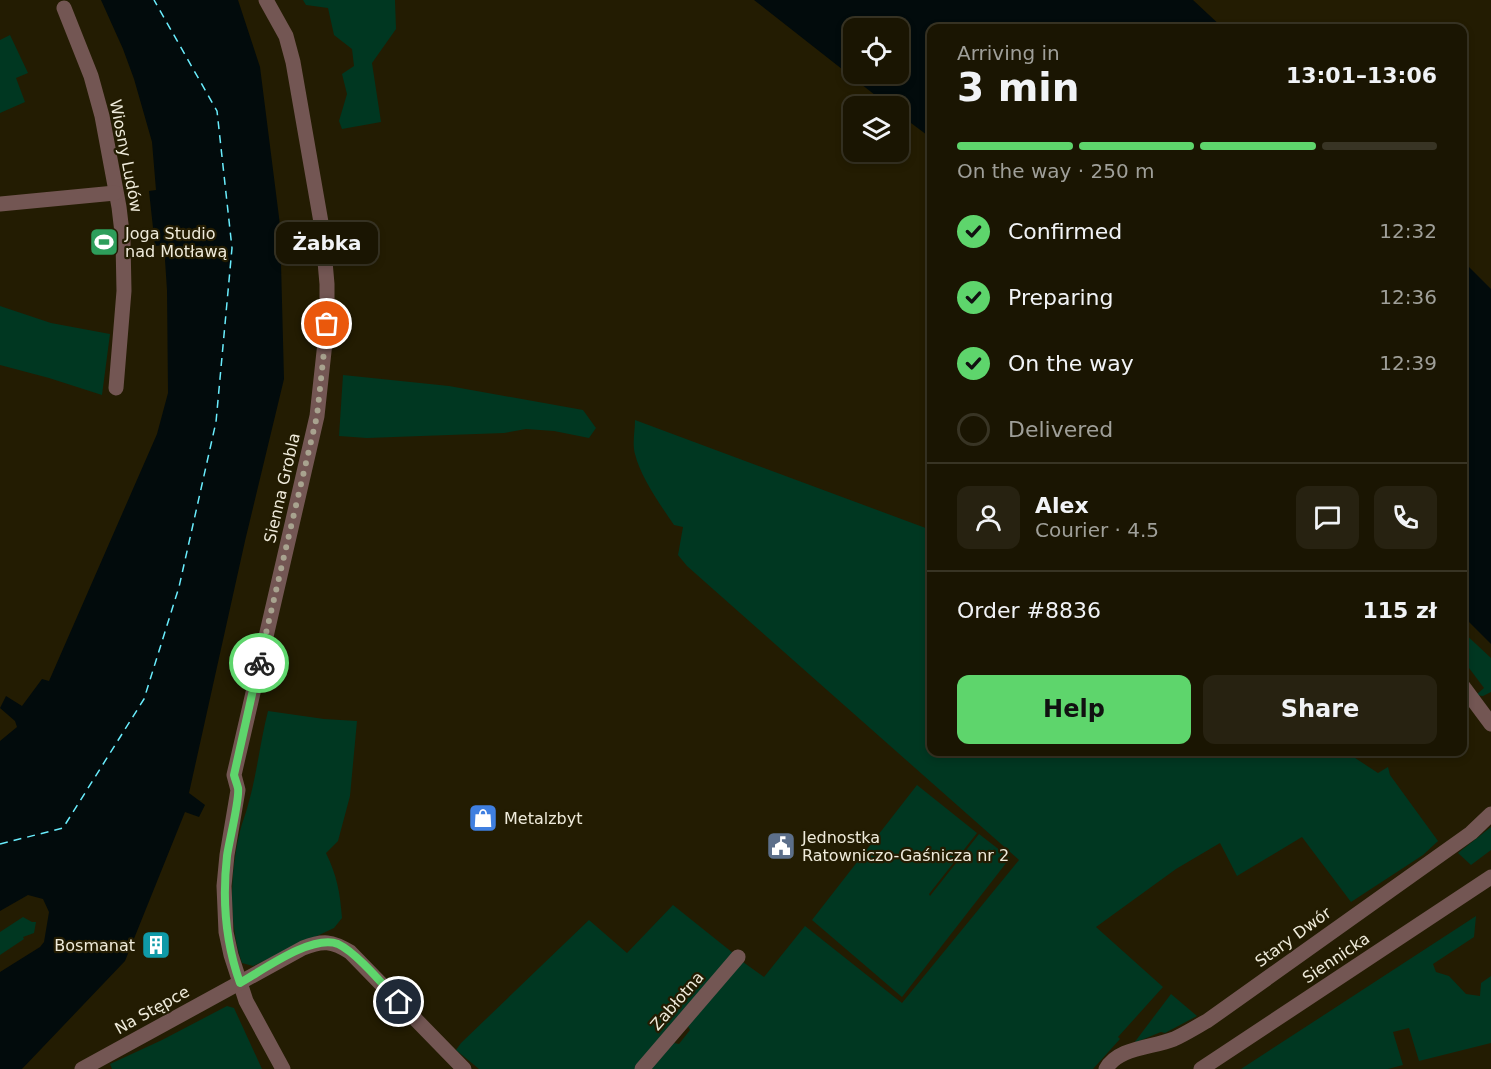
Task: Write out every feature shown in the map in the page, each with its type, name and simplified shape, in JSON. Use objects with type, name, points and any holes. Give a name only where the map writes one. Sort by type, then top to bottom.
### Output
[{"type":"street","name":"Sienna Grobla","points":[[266,0],[286,36],[292,62],[322,228],[327,307],[317,416],[234,775],[238,790],[227,855],[224,909],[231,955],[246,1001],[283,1069]]},
{"type":"street","name":"Wiosny Ludów","points":[[64,8],[92,76],[102,116],[123,241],[124,283],[116,388]]},
{"type":"street","points":[[0,204],[115,193]]},
{"type":"street","points":[[1467,692],[1491,724]]},
{"type":"street","name":"Stary Dwór","points":[[1106,1069],[1109,1063],[1120,1055],[1173,1039],[1207,1021],[1471,833],[1491,814]]},
{"type":"street","name":"Siennicka","points":[[1201,1069],[1487,879]]},
{"type":"street","name":"Na Stępce","points":[[82,1069],[316,943],[337,944],[350,952],[464,1069]]},
{"type":"street","name":"Zabłotna","points":[[642,1069],[738,957]]},
{"type":"green space","points":[[303,0],[395,0],[396,29],[372,63],[381,122],[342,129],[339,121],[347,94],[342,74],[354,66],[352,49],[334,35],[328,8],[306,5]]},
{"type":"green space","points":[[10,35],[28,73],[16,78],[25,102],[0,113],[0,40]]},
{"type":"green space","points":[[0,306],[51,323],[110,334],[102,395],[0,365]]},
{"type":"green space","points":[[343,375],[449,386],[583,410],[596,428],[589,438],[554,431],[526,429],[504,433],[367,438],[339,436]]},
{"type":"green space","points":[[635,420],[927,529],[927,756],[1352,756],[1378,773],[1388,767],[1390,775],[1438,841],[1423,855],[1351,902],[1302,837],[1237,876],[1220,843],[1176,869],[1096,927],[1163,987],[1093,1069],[651,1069],[674,1043],[679,1044],[690,1030],[688,1026],[743,962],[764,977],[805,926],[902,1003],[1019,860],[687,566],[678,555],[683,527],[674,525],[652,491],[641,472],[634,446]]},
{"type":"green space","points":[[1467,636],[1491,658],[1491,692],[1483,696],[1476,695],[1484,688],[1467,665]]},
{"type":"green space","points":[[268,711],[357,721],[350,796],[338,841],[326,853],[337,884],[342,918],[334,928],[253,966],[242,963],[237,947],[234,931],[233,880],[237,847]]},
{"type":"green space","points":[[917,785],[977,833],[929,894],[930,896],[979,834],[1010,858],[902,997],[812,920]]},
{"type":"green space","points":[[1491,827],[1491,850],[1471,865],[1458,853]]},
{"type":"green space","points":[[673,905],[733,953],[635,1069],[479,1069],[456,1050],[589,920],[627,953]]},
{"type":"green space","points":[[1476,916],[1474,937],[1433,964],[1436,972],[1449,976],[1466,994],[1480,996],[1481,983],[1491,976],[1491,1043],[1419,1061],[1409,1028],[1393,1032],[1403,1065],[1388,1069],[1241,1069]]},
{"type":"green space","points":[[23,917],[36,922],[34,933],[23,937],[24,939],[0,955],[0,932]]},
{"type":"green space","points":[[1171,994],[1197,1016],[1165,1033],[1161,1032],[1134,1043]]},
{"type":"green space","points":[[227,1006],[234,1008],[262,1069],[112,1069],[110,1064]]},
{"type":"shaded area","points":[[101,0],[238,0],[260,67],[280,225],[284,379],[189,793],[205,805],[199,817],[185,812],[125,961],[22,1069],[0,1069],[0,972],[40,947],[44,942],[49,912],[43,899],[28,895],[0,911],[0,741],[17,727],[15,721],[0,708],[6,696],[22,706],[42,679],[49,681],[157,434],[168,393],[164,245],[155,246],[149,191],[156,190],[152,142],[134,79]]},
{"type":"shaded area","points":[[754,0],[1193,0],[1219,24],[927,24],[927,135],[909,122],[909,96],[876,96],[861,84],[909,84],[909,18],[843,18],[843,70]]},
{"type":"shaded area","points":[[1467,265],[1491,289],[1491,644],[1467,620]]},
{"type":"ferry route","points":[[0,844],[63,828],[144,699],[179,587],[216,422],[232,248],[217,111],[154,0]]},
{"type":"way so far","points":[[259,663],[317,416],[327,324]]},
{"type":"place","name":"Joga Studio nad Motławą","points":[[104,242]]},
{"type":"place","name":"Żabka","points":[[327,324]]},
{"type":"place","name":"Metalzbyt","points":[[483,818]]},
{"type":"place","name":"Jednostka Ratowniczo-Gaśnicza nr 2","points":[[781,846]]},
{"type":"place","name":"Bosmanat","points":[[156,945]]},
{"type":"route","points":[[259,663],[234,775],[238,790],[224,886],[226,932],[240,983],[303,948],[326,942],[337,944],[350,952],[399,1002]]}]
